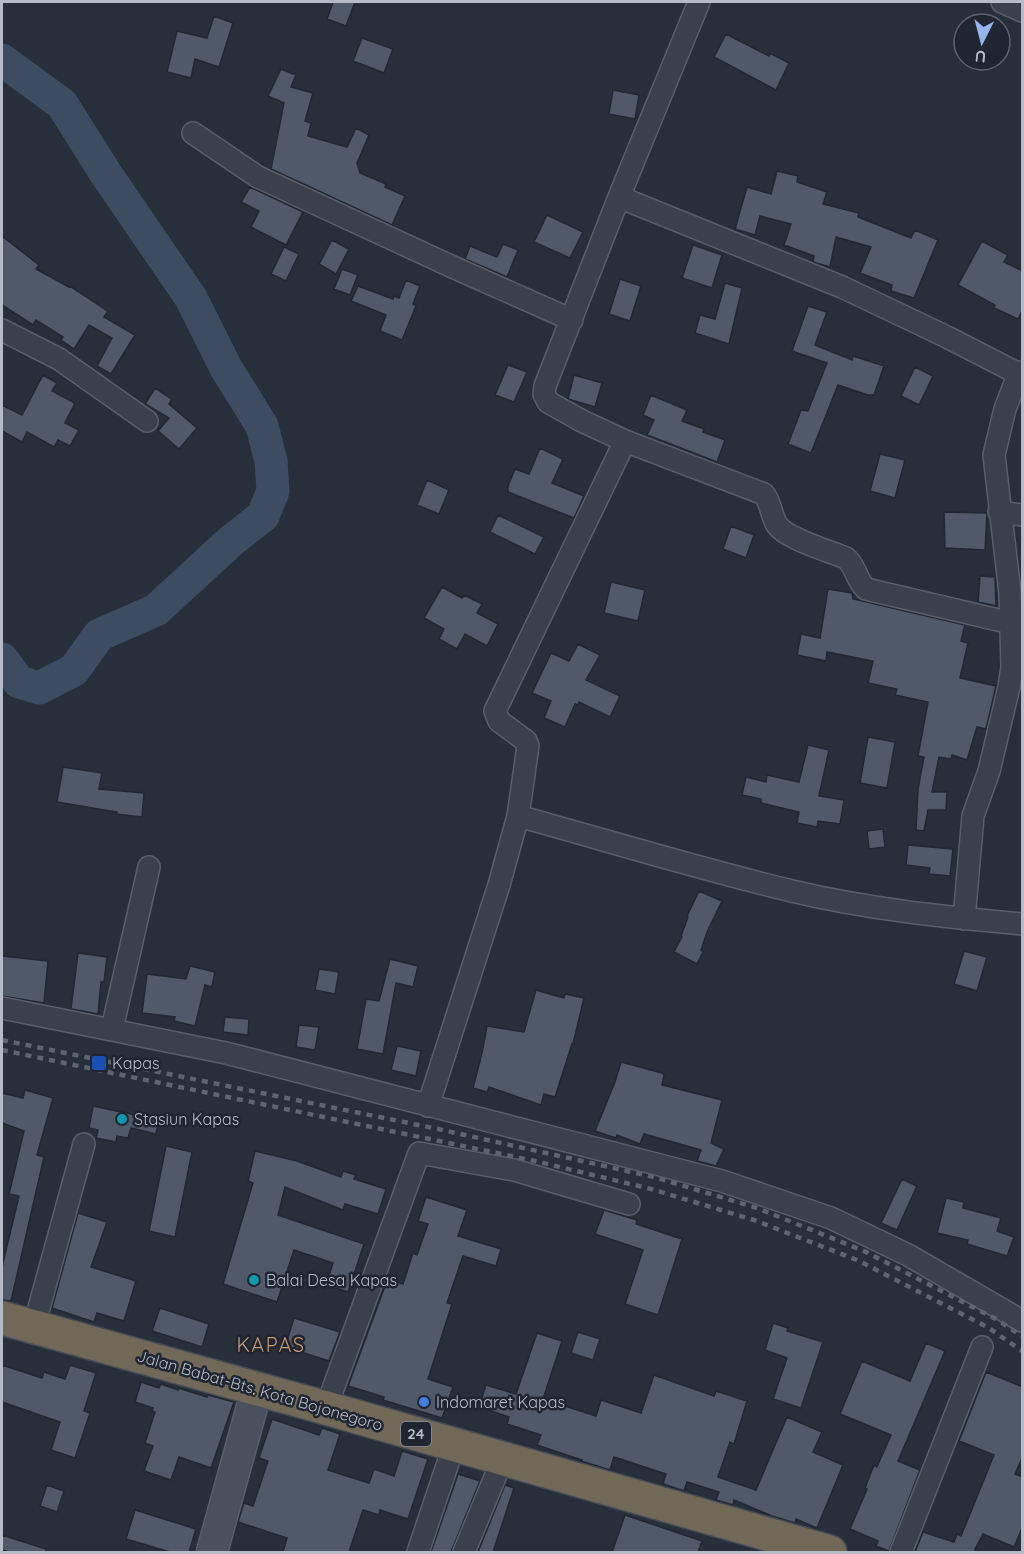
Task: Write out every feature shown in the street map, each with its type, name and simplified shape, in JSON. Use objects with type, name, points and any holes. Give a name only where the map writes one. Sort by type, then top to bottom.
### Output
[{"type":"highway","name":"Jalan Babat-Bts. Kota Bojonegoro","points":[[2,1318],[830,1552]]},
{"type":"street","points":[[699,2],[545,386],[544,394],[548,402],[582,422],[624,441],[764,494],[774,519],[782,530],[846,558],[850,561],[860,584],[866,589],[1011,623]]},
{"type":"street","points":[[1002,2],[1023,11]]},
{"type":"street","points":[[192,133],[258,177],[572,320]]},
{"type":"street","points":[[619,197],[842,287],[1022,374],[1005,409],[994,455],[1010,593],[1015,692],[974,816],[964,919]]},
{"type":"street","points":[[2,330],[59,359],[147,421]]},
{"type":"street","points":[[428,1106],[500,885],[523,791],[529,751],[526,741],[499,721],[495,711],[624,441]]},
{"type":"street","points":[[999,512],[1023,515]]},
{"type":"street","points":[[518,816],[792,891],[864,906],[1023,924]]},
{"type":"street","points":[[112,1029],[149,867]]},
{"type":"street","points":[[2,1008],[226,1053],[722,1181],[831,1218],[908,1255],[1023,1321]]},
{"type":"street","points":[[34,1326],[84,1144]]},
{"type":"street","points":[[326,1408],[419,1153],[514,1170],[629,1204]]},
{"type":"street","points":[[901,1552],[982,1347]]},
{"type":"street","points":[[212,1552],[257,1389]]},
{"type":"street","points":[[418,1552],[454,1445]]},
{"type":"street","points":[[464,1552],[503,1458]]},
{"type":"building","points":[[333,2],[355,2],[346,26],[327,19]]},
{"type":"building","points":[[214,16],[233,23],[219,67],[195,59],[191,78],[167,72],[177,31],[207,38]]},
{"type":"building","points":[[726,34],[769,56],[770,53],[789,63],[776,90],[714,57]]},
{"type":"building","points":[[362,38],[393,49],[384,73],[353,61]]},
{"type":"building","points":[[281,69],[296,75],[291,87],[313,93],[305,121],[311,123],[308,136],[347,147],[356,128],[369,135],[357,163],[360,173],[386,184],[385,187],[405,196],[392,225],[271,169],[284,103],[268,96]]},
{"type":"building","points":[[613,90],[639,95],[635,119],[609,114]]},
{"type":"building","points":[[777,171],[798,176],[797,182],[827,192],[823,204],[859,213],[858,217],[911,238],[915,230],[938,240],[914,298],[891,291],[892,285],[860,273],[871,247],[836,237],[830,267],[813,262],[814,256],[784,245],[791,224],[760,216],[755,235],[735,229],[747,187],[771,194]]},
{"type":"building","points":[[250,187],[303,212],[286,245],[251,227],[259,211],[241,202]]},
{"type":"building","points":[[547,215],[583,232],[570,258],[534,242]]},
{"type":"building","points":[[2,236],[39,265],[36,269],[70,286],[108,311],[104,317],[135,335],[111,374],[97,366],[112,338],[89,325],[74,349],[61,340],[63,337],[36,320],[33,325],[2,305]]},
{"type":"building","points":[[332,240],[349,249],[336,274],[319,264]]},
{"type":"building","points":[[982,241],[1008,255],[1004,262],[1023,271],[1023,309],[1018,319],[994,308],[995,305],[958,285]]},
{"type":"building","points":[[503,244],[518,250],[507,277],[465,259],[470,246],[497,257]]},
{"type":"building","points":[[693,245],[722,255],[712,288],[682,278]]},
{"type":"building","points":[[284,247],[299,254],[286,281],[271,274]]},
{"type":"building","points":[[342,269],[358,275],[350,295],[334,289]]},
{"type":"building","points":[[620,279],[641,286],[630,321],[609,314]]},
{"type":"building","points":[[406,280],[420,286],[413,304],[416,306],[402,340],[380,331],[386,315],[351,301],[358,286],[393,299],[394,296],[399,298]]},
{"type":"building","points":[[725,283],[742,288],[729,344],[695,333],[700,315],[715,319]]},
{"type":"building","points":[[808,306],[827,312],[815,345],[852,360],[853,356],[884,366],[874,395],[838,385],[811,453],[788,444],[801,410],[808,411],[827,363],[792,351]]},
{"type":"building","points":[[508,365],[527,372],[514,402],[495,395]]},
{"type":"building","points":[[915,367],[933,376],[919,405],[901,396]]},
{"type":"building","points":[[43,375],[57,383],[52,391],[75,403],[65,423],[79,430],[70,446],[58,440],[54,447],[27,432],[22,442],[2,431],[2,405],[22,415]]},
{"type":"building","points":[[574,375],[602,383],[595,407],[568,399]]},
{"type":"building","points":[[155,388],[172,399],[169,404],[197,428],[179,449],[158,431],[169,418],[145,404]]},
{"type":"building","points":[[651,395],[687,410],[682,421],[725,440],[717,462],[647,435],[654,420],[643,415]]},
{"type":"building","points":[[540,448],[563,459],[552,483],[584,496],[574,518],[508,492],[515,469],[529,474]]},
{"type":"building","points":[[880,454],[905,460],[895,498],[870,491]]},
{"type":"building","points":[[427,480],[449,490],[439,514],[417,505]]},
{"type":"building","points":[[944,512],[987,513],[985,550],[945,548]]},
{"type":"building","points":[[498,515],[544,537],[535,554],[490,532]]},
{"type":"building","points":[[731,526],[754,535],[746,558],[723,549]]},
{"type":"building","points":[[980,576],[995,577],[996,606],[978,602]]},
{"type":"building","points":[[611,582],[645,590],[638,621],[604,613]]},
{"type":"building","points":[[442,587],[462,598],[464,595],[482,604],[477,613],[498,624],[487,646],[465,634],[457,649],[439,639],[444,629],[424,618]]},
{"type":"building","points":[[828,589],[852,593],[853,599],[965,625],[961,641],[968,643],[960,678],[996,686],[986,729],[977,727],[967,760],[952,755],[951,759],[939,757],[932,792],[947,792],[946,810],[928,810],[924,831],[916,830],[918,789],[924,757],[918,756],[928,702],[895,695],[897,689],[868,683],[873,661],[827,652],[826,661],[797,655],[801,634],[820,638]]},
{"type":"building","points":[[578,644],[600,655],[586,680],[620,696],[610,717],[579,702],[578,705],[575,704],[565,727],[544,718],[551,701],[532,693],[551,653],[569,661]]},
{"type":"building","points":[[868,737],[895,742],[887,788],[860,783]]},
{"type":"building","points":[[808,745],[829,750],[819,796],[844,800],[840,824],[818,821],[817,827],[797,823],[799,812],[761,803],[761,799],[742,795],[746,777],[766,782],[767,775],[799,782]]},
{"type":"building","points":[[63,767],[102,773],[99,789],[144,793],[142,817],[57,802]]},
{"type":"building","points":[[883,829],[885,847],[869,849],[867,831]]},
{"type":"building","points":[[908,845],[953,849],[950,876],[929,874],[930,868],[906,865]]},
{"type":"building","points":[[699,891],[722,901],[707,932],[701,950],[703,952],[697,964],[674,952]]},
{"type":"building","points":[[964,951],[987,957],[977,991],[954,984]]},
{"type":"building","points":[[78,953],[107,957],[104,982],[101,982],[98,1014],[71,1009]]},
{"type":"building","points":[[2,956],[48,961],[44,1003],[2,996]]},
{"type":"building","points":[[390,959],[418,966],[413,987],[396,983],[383,1054],[357,1049],[366,999],[379,1001]]},
{"type":"building","points":[[190,966],[215,972],[212,987],[205,985],[195,1026],[174,1021],[175,1017],[142,1013],[147,974],[186,979]]},
{"type":"building","points":[[319,969],[339,972],[335,994],[315,990]]},
{"type":"building","points":[[536,990],[564,998],[565,994],[584,998],[573,1044],[555,1097],[544,1094],[541,1105],[489,1087],[487,1092],[473,1088],[487,1026],[524,1032]]},
{"type":"building","points":[[225,1017],[249,1019],[248,1035],[223,1032]]},
{"type":"building","points":[[299,1025],[319,1027],[315,1050],[296,1047]]},
{"type":"building","points":[[397,1046],[421,1051],[416,1076],[391,1070]]},
{"type":"building","points":[[621,1062],[662,1073],[664,1075],[662,1085],[722,1100],[711,1143],[724,1149],[716,1166],[697,1161],[701,1150],[644,1134],[640,1144],[617,1135],[616,1138],[595,1131]]},
{"type":"building","points":[[25,1090],[53,1098],[37,1155],[44,1157],[11,1301],[2,1300],[2,1267],[19,1196],[9,1194],[24,1131],[2,1123],[2,1093],[23,1098]]},
{"type":"building","name":"Stasiun Kapas","points":[[93,1106],[159,1120],[156,1134],[131,1128],[128,1138],[117,1136],[116,1142],[96,1138],[98,1130],[89,1128]]},
{"type":"building","points":[[166,1146],[192,1152],[175,1237],[149,1231]]},
{"type":"building","points":[[255,1151],[297,1161],[341,1177],[343,1171],[356,1175],[354,1179],[386,1189],[378,1214],[345,1204],[343,1210],[285,1187],[278,1215],[364,1244],[348,1292],[326,1285],[333,1263],[294,1250],[277,1302],[223,1284],[253,1183],[248,1181]]},
{"type":"building","points":[[902,1179],[917,1186],[897,1230],[881,1223]]},
{"type":"building","points":[[426,1197],[467,1210],[458,1236],[501,1249],[496,1266],[463,1256],[447,1303],[452,1304],[428,1379],[453,1387],[442,1418],[383,1400],[384,1397],[348,1386],[388,1278],[403,1284],[413,1253],[417,1255],[428,1224],[418,1221]]},
{"type":"building","points":[[946,1198],[964,1202],[963,1208],[1001,1218],[997,1231],[1014,1237],[1007,1256],[967,1244],[968,1240],[937,1233]]},
{"type":"building","points":[[604,1210],[637,1220],[636,1224],[682,1239],[658,1315],[625,1304],[643,1250],[595,1234]]},
{"type":"building","points":[[78,1213],[107,1222],[91,1267],[136,1281],[124,1321],[97,1313],[94,1322],[52,1308]]},
{"type":"building","points":[[160,1308],[209,1324],[202,1347],[152,1331]]},
{"type":"building","points":[[294,1318],[340,1332],[329,1361],[285,1347]]},
{"type":"building","points":[[773,1323],[788,1328],[787,1331],[823,1342],[801,1408],[773,1399],[787,1358],[765,1350]]},
{"type":"building","points":[[578,1332],[600,1339],[593,1360],[571,1353]]},
{"type":"building","points":[[537,1333],[562,1341],[543,1399],[596,1416],[601,1400],[641,1413],[654,1375],[714,1396],[716,1391],[747,1401],[734,1444],[730,1442],[718,1477],[756,1490],[787,1417],[822,1432],[813,1452],[843,1465],[817,1528],[796,1519],[795,1523],[772,1516],[734,1500],[733,1505],[716,1500],[719,1492],[687,1482],[684,1491],[663,1484],[666,1474],[614,1457],[610,1470],[581,1461],[537,1445],[541,1435],[507,1424],[509,1417],[479,1407],[486,1385],[516,1394]]},
{"type":"building","points":[[926,1343],[945,1351],[898,1461],[920,1470],[889,1551],[876,1546],[878,1541],[850,1529],[867,1489],[865,1488],[874,1465],[877,1467],[891,1435],[840,1414],[862,1361],[910,1381]]},
{"type":"building","points":[[2,1365],[42,1378],[44,1372],[65,1379],[70,1365],[96,1373],[84,1411],[90,1413],[75,1458],[51,1450],[60,1422],[2,1402]]},
{"type":"building","points":[[986,1372],[1023,1387],[1023,1456],[1015,1474],[1023,1477],[1023,1526],[1014,1547],[983,1534],[975,1549],[976,1552],[915,1552],[923,1532],[954,1542],[957,1534],[961,1536],[994,1455],[959,1441]]},
{"type":"building","points":[[141,1382],[159,1388],[161,1384],[234,1402],[211,1468],[179,1457],[171,1480],[144,1471],[153,1446],[145,1443],[155,1412],[152,1411],[153,1408],[135,1402]]},
{"type":"building","points":[[272,1419],[319,1435],[322,1428],[340,1434],[328,1470],[369,1483],[374,1469],[394,1476],[402,1451],[428,1459],[408,1519],[380,1510],[379,1515],[363,1510],[349,1552],[283,1552],[287,1538],[238,1522],[244,1503],[253,1506],[268,1461],[259,1458]]},
{"type":"building","points":[[458,1474],[480,1481],[451,1552],[431,1552]]},
{"type":"building","points":[[47,1485],[64,1491],[57,1512],[40,1506]]},
{"type":"building","points":[[505,1485],[514,1488],[493,1552],[478,1552]]},
{"type":"building","points":[[135,1510],[196,1529],[189,1552],[170,1552],[126,1539]]},
{"type":"building","points":[[625,1515],[702,1541],[698,1552],[612,1552]]},
{"type":"building","points":[[2,1535],[46,1549],[46,1552],[2,1550]]},
{"type":"waterway","points":[[2,60],[62,104],[106,174],[191,298],[226,368],[262,426],[271,461],[273,491],[263,516],[231,541],[156,610],[99,635],[74,670],[39,688],[19,682],[2,659]]},
{"type":"railway","points":[[2,1040],[438,1129],[654,1177],[757,1208],[864,1251],[996,1319],[1022,1336]]},
{"type":"railway","points":[[2,1050],[535,1161],[651,1189],[754,1220],[857,1260],[989,1328],[1022,1351]]},
{"type":"place","name":"Kapas","points":[[99,1063]]},
{"type":"place","name":"Stasiun Kapas","points":[[122,1119]]},
{"type":"place","name":"Balai Desa Kapas","points":[[254,1280]]},
{"type":"place","name":"Indomaret Kapas","points":[[424,1402]]},
{"type":"district","name":"KAPAS","points":[[271,1345]]}]
